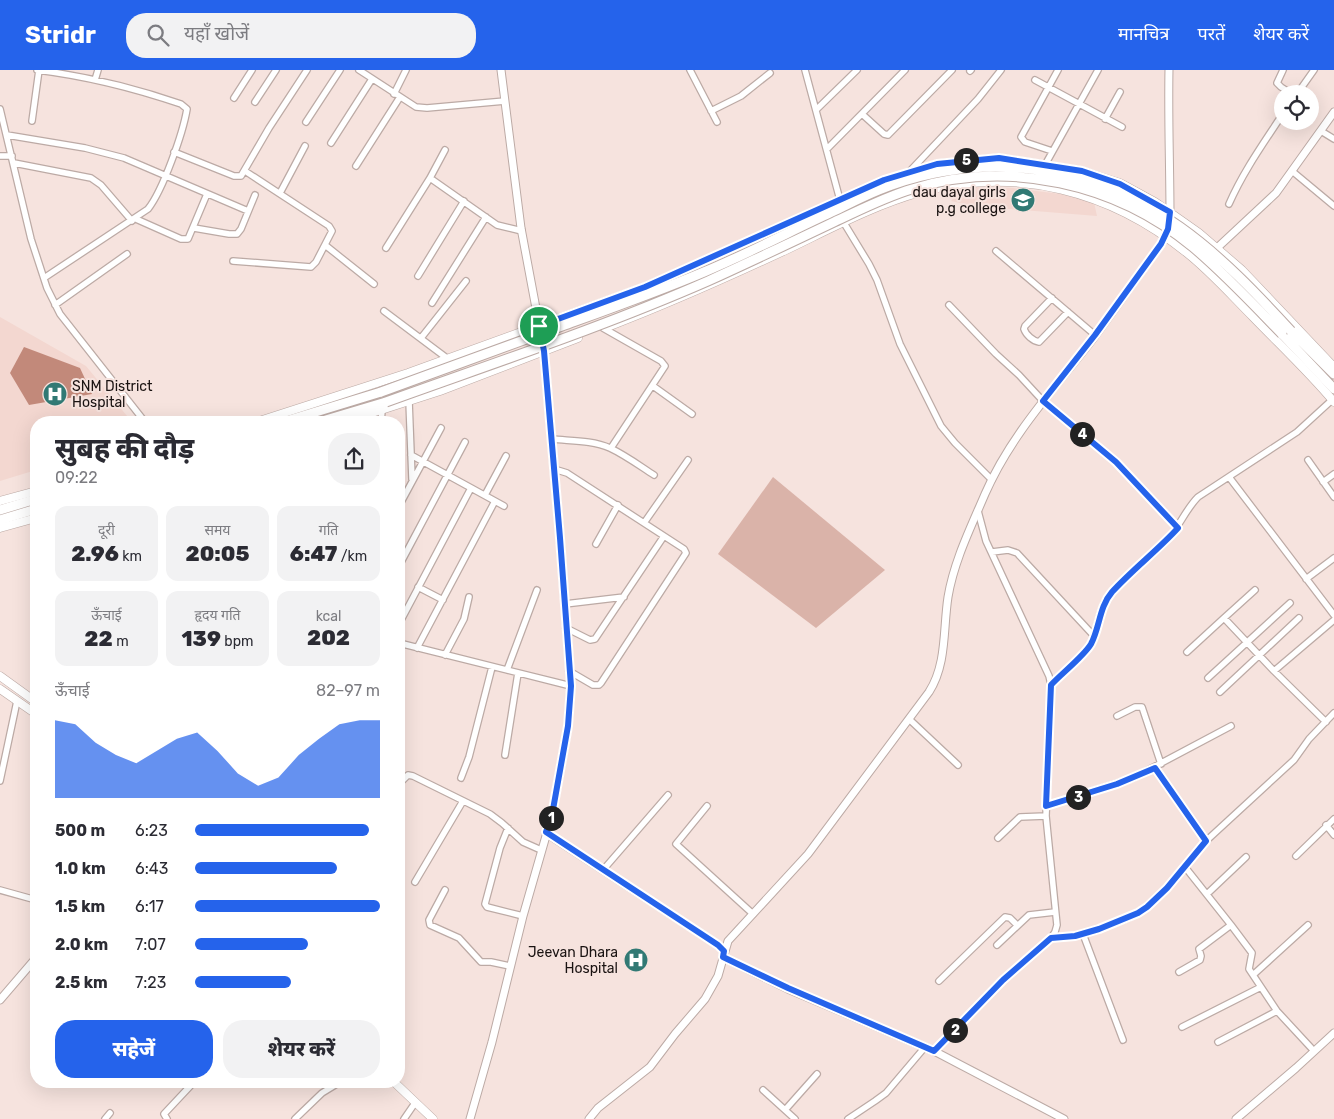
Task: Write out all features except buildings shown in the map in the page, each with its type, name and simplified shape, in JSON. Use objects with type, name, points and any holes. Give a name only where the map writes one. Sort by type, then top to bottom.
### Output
[{"type":"main road","points":[[275,416],[356,391],[448,359],[645,287],[884,180],[937,164],[999,158],[1082,171],[1120,184],[1170,212],[1217,248],[1266,295],[1334,367]]},
{"type":"main road","points":[[303,416],[381,392],[628,302],[704,272],[890,186],[930,174],[966,168],[1005,166],[1054,172],[1093,182],[1132,197],[1178,225],[1209,249],[1286,332],[1334,389]]},
{"type":"main road","points":[[339,416],[386,402],[654,304],[711,280],[873,204],[912,189],[950,180],[982,176],[1036,178],[1063,182],[1093,191],[1158,222],[1191,246],[1334,374]]},
{"type":"main road","points":[[365,416],[661,306],[885,205],[952,185],[984,182],[1063,188],[1108,203],[1142,220],[1189,254],[1333,401]]},
{"type":"main road","points":[[0,501],[30,493]]},
{"type":"main road","points":[[0,510],[30,501]]},
{"type":"main road","points":[[0,520],[30,511]]},
{"type":"main road","points":[[0,528],[30,520]]},
{"type":"main road","points":[[0,676],[30,698]]},
{"type":"main road","points":[[0,689],[30,710]]},
{"type":"main road","points":[[400,1088],[433,1119]]},
{"type":"street","points":[[32,121],[38,70],[67,72],[133,89],[185,106],[187,109],[174,152],[152,204],[148,209],[44,278]]},
{"type":"street","points":[[95,80],[98,70]]},
{"type":"street","points":[[234,98],[252,70]]},
{"type":"street","points":[[255,102],[276,70]]},
{"type":"street","points":[[174,152],[234,176],[241,176],[269,128],[307,70]]},
{"type":"street","points":[[306,122],[340,70]]},
{"type":"street","points":[[360,70],[412,105],[421,108],[505,101]]},
{"type":"street","points":[[356,166],[397,95],[406,70]]},
{"type":"street","points":[[470,1119],[492,1042],[523,916],[552,815],[566,735],[571,686],[544,351],[522,231],[501,70]]},
{"type":"street","points":[[690,70],[716,122]]},
{"type":"street","points":[[816,110],[857,70]]},
{"type":"street","points":[[827,149],[906,70]]},
{"type":"street","points":[[862,114],[884,134],[888,135],[952,70]]},
{"type":"street","points":[[910,171],[978,99],[1001,70]]},
{"type":"street","points":[[1052,151],[1025,142],[1021,137],[1058,70]]},
{"type":"street","points":[[1045,165],[1098,70]]},
{"type":"street","points":[[588,1119],[598,1108],[638,1078],[655,1061],[674,1034],[705,999],[712,988],[728,941],[814,847],[929,692],[938,674],[951,583],[964,544],[992,480],[1014,441],[1095,335],[1166,236],[1170,212],[1171,184],[1168,112],[1169,70]]},
{"type":"street","points":[[1279,85],[1277,83],[1283,70]]},
{"type":"street","points":[[1303,85],[1314,70]]},
{"type":"street","points":[[807,71],[840,200]]},
{"type":"street","points":[[711,111],[736,99],[770,73]]},
{"type":"street","points":[[331,143],[372,79]]},
{"type":"street","points":[[1035,80],[1078,105],[1122,127]]},
{"type":"street","points":[[1106,119],[1120,92]]},
{"type":"street","points":[[0,108],[31,239],[55,305],[140,416]]},
{"type":"street","points":[[1217,248],[1269,201],[1334,112]]},
{"type":"street","points":[[1229,204],[1238,184],[1274,127]]},
{"type":"street","points":[[1320,131],[1334,140]]},
{"type":"street","points":[[7,135],[99,151],[124,158],[248,211]]},
{"type":"street","points":[[280,193],[305,146]]},
{"type":"street","points":[[386,248],[430,178],[445,150]]},
{"type":"street","points":[[0,156],[12,156]]},
{"type":"street","points":[[14,163],[91,178],[101,185],[134,220],[185,240],[188,239],[194,228],[208,194]]},
{"type":"street","points":[[233,261],[311,267],[316,262],[331,234],[331,228],[245,171]]},
{"type":"street","points":[[1292,171],[1334,206]]},
{"type":"street","points":[[430,178],[502,227],[522,231]]},
{"type":"street","points":[[194,228],[237,234],[241,229],[255,195]]},
{"type":"street","points":[[418,276],[464,201]]},
{"type":"street","points":[[432,303],[486,217]]},
{"type":"street","points":[[844,223],[877,280],[900,344],[941,426],[992,480]]},
{"type":"street","points":[[325,245],[374,284]]},
{"type":"street","points":[[996,251],[1095,335]]},
{"type":"street","points":[[55,305],[127,254]]},
{"type":"street","points":[[421,338],[466,281]]},
{"type":"street","points":[[1052,298],[1025,326],[1026,333],[1035,341],[1039,342],[1068,312]]},
{"type":"street","points":[[948,305],[1043,401],[1116,462],[1178,528]]},
{"type":"street","points":[[384,311],[448,359]]},
{"type":"street","points":[[603,328],[664,363],[664,370],[610,448]]},
{"type":"street","points":[[653,386],[692,414]]},
{"type":"street","points":[[409,401],[412,480]]},
{"type":"street","points":[[1051,685],[1089,647],[1102,608],[1112,592],[1166,542],[1178,528],[1191,504],[1297,432],[1333,401]]},
{"type":"street","points":[[382,411],[382,416]]},
{"type":"street","points":[[405,494],[441,428]]},
{"type":"street","points":[[552,439],[587,442],[610,448],[654,475]]},
{"type":"street","points":[[405,554],[464,442]]},
{"type":"street","points":[[411,455],[504,506]]},
{"type":"street","points":[[485,495],[506,456]]},
{"type":"street","points":[[644,522],[688,460]]},
{"type":"street","points":[[1308,460],[1334,497]]},
{"type":"street","points":[[554,469],[568,473],[618,505],[684,549],[686,555],[647,611],[601,683],[593,685],[569,670]]},
{"type":"street","points":[[1323,482],[1334,474]]},
{"type":"street","points":[[1229,477],[1334,615]]},
{"type":"street","points":[[405,612],[471,488]]},
{"type":"street","points":[[417,648],[496,501]]},
{"type":"street","points":[[596,544],[618,505]]},
{"type":"street","points":[[934,1051],[1003,980],[1051,938],[1057,924],[1046,816],[1051,685],[1047,668],[982,532],[978,511]]},
{"type":"street","points":[[566,628],[593,640],[664,536]]},
{"type":"street","points":[[992,552],[1008,550],[1017,553],[1094,636]]},
{"type":"street","points":[[1306,579],[1334,558]]},
{"type":"street","points":[[418,587],[443,600]]},
{"type":"street","points":[[507,670],[538,590]]},
{"type":"street","points":[[1187,652],[1255,590]]},
{"type":"street","points":[[445,655],[464,619],[469,597]]},
{"type":"street","points":[[565,604],[624,597]]},
{"type":"street","points":[[1208,678],[1290,603]]},
{"type":"street","points":[[1224,618],[1326,722]]},
{"type":"street","points":[[1220,692],[1299,618]]},
{"type":"street","points":[[1274,671],[1334,620]]},
{"type":"street","points":[[405,645],[571,686]]},
{"type":"street","points":[[461,778],[469,757],[492,666]]},
{"type":"street","points":[[505,755],[518,673]]},
{"type":"street","points":[[0,781],[17,701]]},
{"type":"street","points":[[1117,716],[1136,707],[1142,707],[1161,764]]},
{"type":"street","points":[[1051,938],[1084,934],[1128,918],[1147,907],[1185,867],[1206,841],[1287,767],[1334,712]]},
{"type":"street","points":[[910,719],[958,765]]},
{"type":"street","points":[[1046,806],[1117,784],[1155,768],[1231,726]]},
{"type":"street","points":[[1155,768],[1206,841]]},
{"type":"street","points":[[405,779],[408,776],[413,776],[490,814],[523,842],[541,850]]},
{"type":"street","points":[[603,870],[668,795]]},
{"type":"street","points":[[415,882],[463,801]]},
{"type":"street","points":[[707,806],[676,844],[753,914]]},
{"type":"street","points":[[998,838],[1020,818],[1046,816]]},
{"type":"street","points":[[1296,856],[1334,818]]},
{"type":"street","points":[[1326,825],[1334,835]]},
{"type":"street","points":[[508,828],[500,848],[485,904],[487,907],[523,916]]},
{"type":"street","points":[[546,832],[718,945],[724,954],[788,988],[934,1051],[1064,1119]]},
{"type":"street","points":[[1207,894],[1246,857]]},
{"type":"street","points":[[1185,867],[1252,953],[1249,969],[1277,1010],[1314,1051]]},
{"type":"street","points":[[0,890],[30,898]]},
{"type":"street","points":[[445,890],[429,920],[430,925],[459,938],[481,962],[492,962],[510,966]]},
{"type":"street","points":[[997,945],[1025,918],[1034,913],[1055,912]]},
{"type":"street","points":[[939,981],[1005,917],[1010,918],[1017,925]]},
{"type":"street","points":[[1179,972],[1200,960],[1200,948],[1231,924]]},
{"type":"street","points":[[1253,975],[1308,925]]},
{"type":"street","points":[[1084,934],[1123,1040]]},
{"type":"street","points":[[0,1000],[30,965]]},
{"type":"street","points":[[1182,1028],[1261,987]]},
{"type":"street","points":[[1218,1042],[1277,1010]]},
{"type":"street","points":[[1236,1119],[1334,1033]]},
{"type":"street","points":[[848,1119],[876,1102],[886,1093],[925,1047]]},
{"type":"street","points":[[785,1110],[818,1074]]},
{"type":"street","points":[[167,1119],[164,1114],[188,1088]]},
{"type":"street","points":[[295,1119],[322,1093],[330,1088]]},
{"type":"street","points":[[763,1090],[795,1119]]},
{"type":"street","points":[[404,1119],[415,1103]]},
{"type":"street","points":[[105,1119],[110,1113]]},
{"type":"shaded area","name":"dau dayal girls p.g college","points":[[965,185],[1013,188],[1093,198],[1097,216],[973,206],[951,201]]},
{"type":"shaded area","name":"SNM District Hospital","points":[[0,317],[86,366],[127,416],[30,416],[30,472],[0,481]]},
{"type":"shaded area","points":[[24,347],[80,368],[92,394],[29,405],[10,373]]},
{"type":"shaded area","points":[[773,477],[885,570],[816,628],[718,554]]},
{"type":"place","name":"dau dayal girls p.g college","points":[[1023,200]]},
{"type":"place","name":"SNM District Hospital","points":[[55,394]]},
{"type":"place","name":"Jeevan Dhara Hospital","points":[[636,960]]},
{"type":"route","points":[[999,158],[1082,171],[1120,184],[1170,212],[1168,229],[1161,244],[1095,335],[1043,401],[1116,462],[1178,528],[1166,542],[1112,592],[1102,608],[1089,647],[1051,685],[1046,806],[1098,791],[1155,768],[1206,841],[1167,888],[1147,907],[1128,918],[1075,936],[1051,938],[1003,980],[934,1051],[788,988],[723,957],[724,951],[718,945],[546,832],[552,815],[568,726],[571,686],[544,351],[539,326],[645,287],[884,180],[937,164],[999,158]]}]
